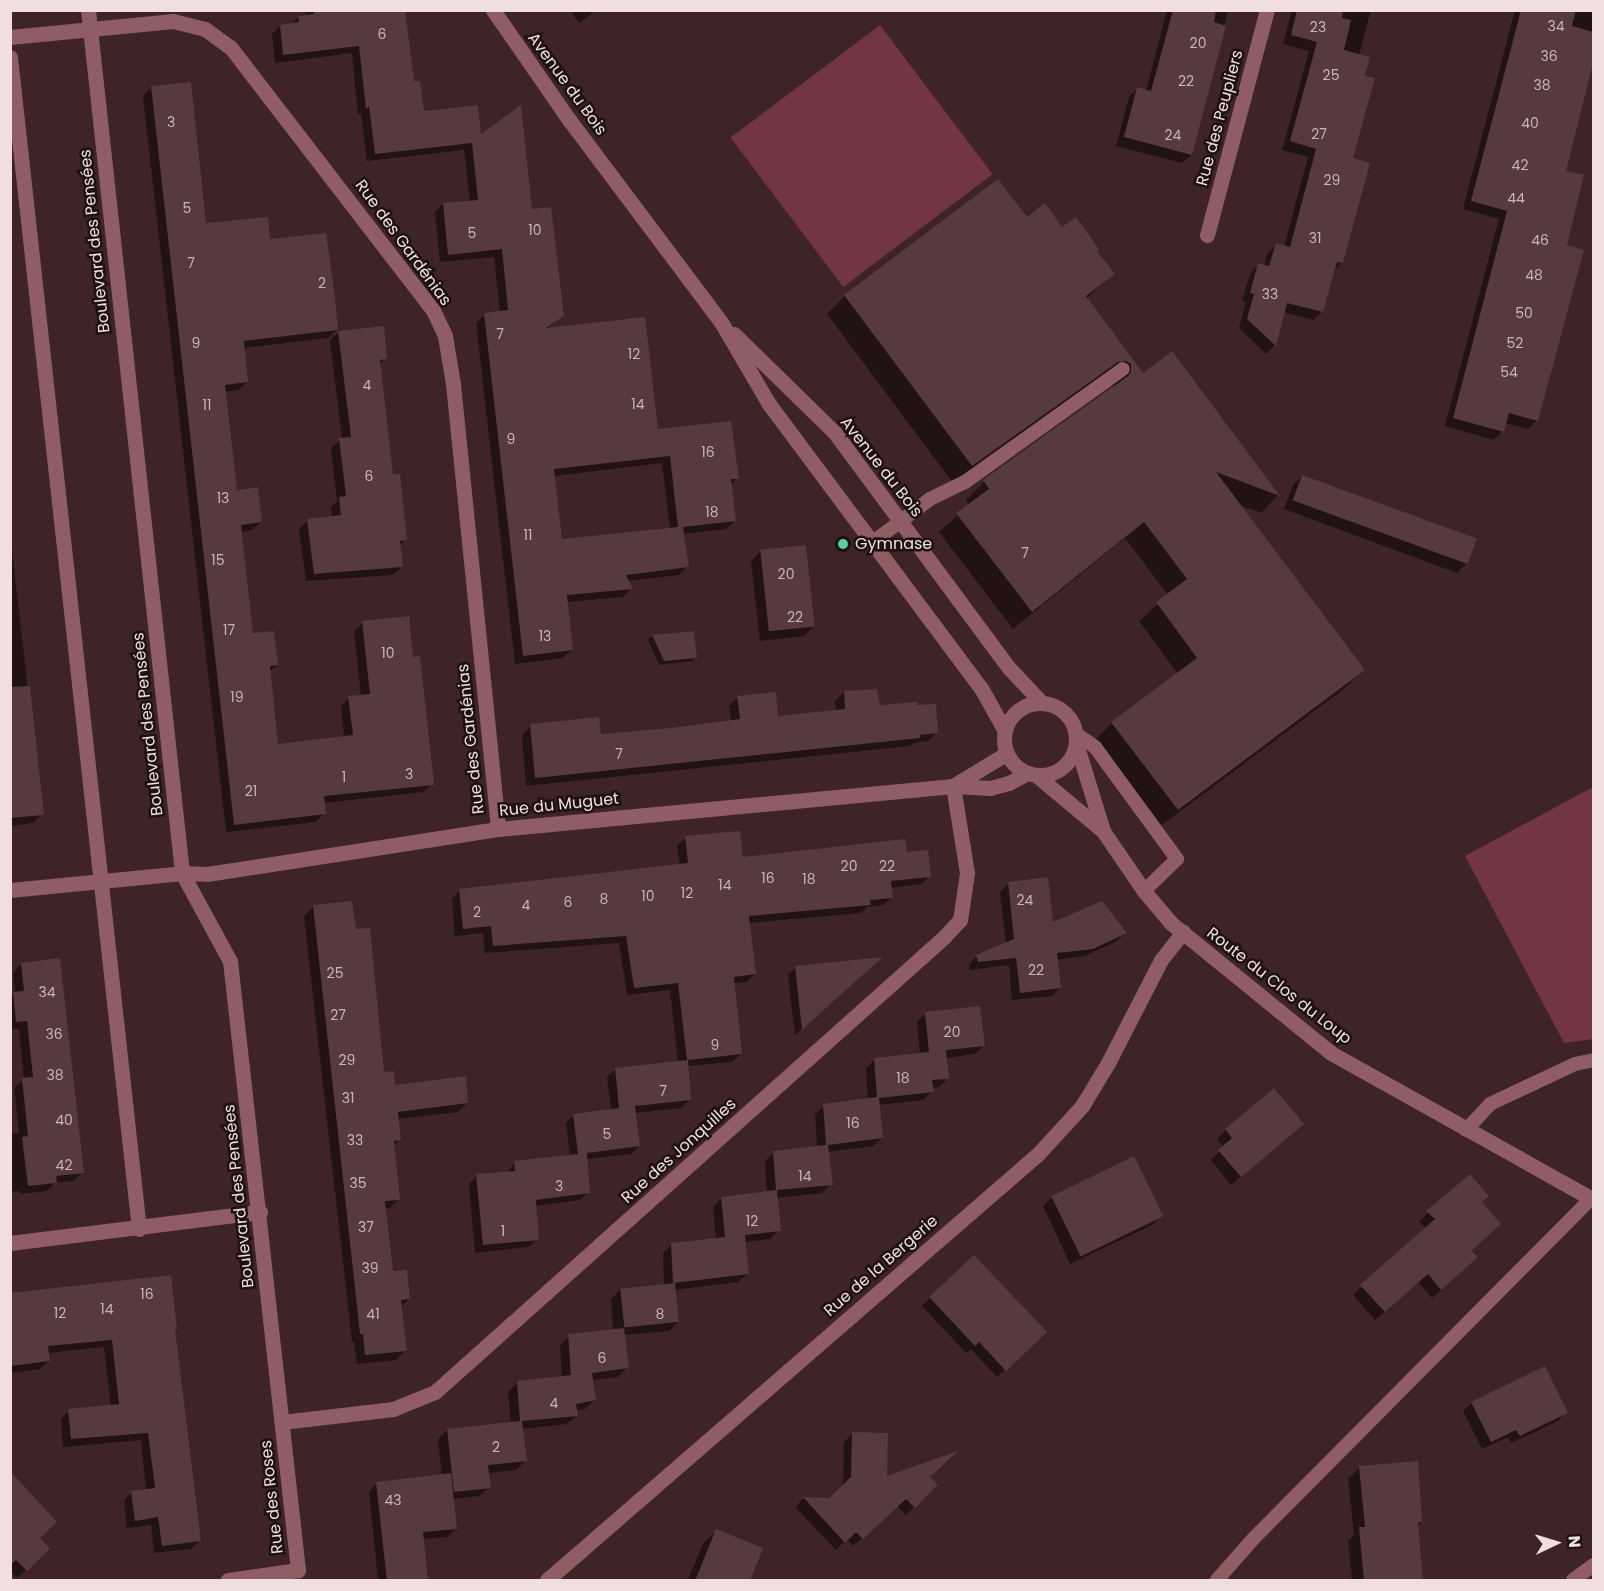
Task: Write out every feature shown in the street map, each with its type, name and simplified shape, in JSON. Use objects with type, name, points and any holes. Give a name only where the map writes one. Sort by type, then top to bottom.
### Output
[{"type":"street","name":"Boulevard des Pensées","points":[[88,10],[182,873],[230,960],[282,1422]]},
{"type":"street","name":"Avenue du Bois","points":[[493,10],[570,120],[721,322],[768,404],[981,688],[1005,731]]},
{"type":"street","name":"Rue des Peupliers","points":[[1207,236],[1267,10]]},
{"type":"street","name":"Rue des Gardénias","points":[[10,37],[173,21],[206,29],[231,48],[434,309],[445,336],[453,384],[498,829]]},
{"type":"street","points":[[10,57],[139,1229]]},
{"type":"street","name":"Avenue du Bois","points":[[721,322],[835,433],[1009,668],[1042,704]]},
{"type":"street","points":[[1042,704],[1060,710],[1073,724],[1076,738],[1067,764],[1058,771],[1031,774],[1013,763],[1007,753],[1005,731],[1010,719],[1019,710],[1030,705],[1042,704]]},
{"type":"street","name":"Route du Clos du Loup","points":[[1076,738],[1103,831]]},
{"type":"street","name":"Rue du Muguet","points":[[953,786],[1007,753]]},
{"type":"street","name":"Rue du Muguet","points":[[10,890],[182,873],[207,874],[498,829],[953,786],[990,788],[1031,774]]},
{"type":"street","name":"Route du Clos du Loup","points":[[1031,774],[1103,831],[1144,891],[1177,928],[1331,1053],[1592,1200]]},
{"type":"street","name":"Rue des Jonquilles","points":[[282,1422],[393,1409],[435,1392],[944,937],[960,920],[967,873],[953,786]]},
{"type":"street","name":"Rue de la Bergerie","points":[[547,1581],[1038,1154],[1082,1106],[1108,1063],[1177,928]]},
{"type":"street","points":[[10,1243],[139,1229],[260,1212]]},
{"type":"street","name":"Rue des Roses","points":[[228,1581],[298,1570],[282,1422]]},
{"type":"lane","points":[[873,542],[930,499],[965,482],[1123,369]]},
{"type":"lane","points":[[1076,738],[1095,747],[1177,859],[1144,891]]},
{"type":"lane","points":[[1466,1130],[1490,1104],[1575,1064],[1593,1060]]},
{"type":"lane","points":[[1217,1581],[1254,1538],[1592,1200]]},
{"type":"lane","points":[[1573,1581],[1593,1565]]},
{"type":"shaded area","points":[[880,25],[993,174],[843,287],[731,138]]},
{"type":"shaded area","points":[[1593,787],[1593,1039],[1564,1043],[1465,856]]},
{"type":"building","points":[[314,10],[405,10],[414,81],[420,81],[424,111],[478,105],[481,134],[521,105],[532,209],[551,207],[564,316],[546,328],[645,317],[658,429],[731,421],[739,479],[731,479],[736,521],[683,527],[689,567],[626,575],[633,589],[567,595],[573,650],[523,656],[484,313],[508,310],[502,249],[448,255],[443,203],[478,200],[472,143],[375,154],[369,106],[366,109],[359,46],[283,55],[280,25],[299,22],[298,16],[314,14]],"holes":[[[670,456],[678,527],[562,539],[554,469]]]},
{"type":"building","points":[[1173,10],[1216,10],[1214,22],[1226,26],[1192,155],[1124,137],[1137,87],[1151,91]]},
{"type":"building","points":[[1297,10],[1343,10],[1342,18],[1351,20],[1344,50],[1370,57],[1365,76],[1375,78],[1353,158],[1370,163],[1343,263],[1337,262],[1323,312],[1287,303],[1276,346],[1247,319],[1254,294],[1250,293],[1258,263],[1269,266],[1276,243],[1290,247],[1316,149],[1290,141],[1317,42],[1291,35]]},
{"type":"building","points":[[1521,10],[1576,10],[1572,26],[1593,32],[1593,63],[1566,171],[1584,175],[1567,245],[1584,250],[1538,421],[1509,413],[1504,432],[1453,418],[1507,211],[1471,201]]},
{"type":"building","points":[[191,82],[206,223],[268,217],[270,239],[326,233],[335,298],[338,330],[244,341],[248,382],[225,385],[237,490],[258,487],[262,522],[241,525],[253,633],[274,631],[278,665],[270,666],[278,744],[353,735],[348,696],[370,694],[362,621],[409,616],[413,657],[420,656],[434,785],[324,796],[326,814],[234,825],[151,86]]},
{"type":"building","points":[[998,179],[1027,217],[1045,203],[1062,227],[1076,217],[1099,249],[1097,251],[1115,274],[1086,296],[1143,373],[1172,351],[1280,496],[1216,472],[1365,670],[1178,810],[1111,722],[1197,658],[1156,602],[1187,579],[1144,522],[1032,612],[956,513],[989,489],[983,480],[1128,376],[1131,372],[1131,364],[1126,361],[1118,362],[972,466],[844,295]]},
{"type":"building","points":[[384,326],[387,359],[380,360],[393,474],[400,474],[407,540],[400,541],[403,567],[314,574],[307,519],[341,515],[339,497],[346,496],[339,438],[351,437],[338,331]]},
{"type":"building","points":[[1302,475],[1477,539],[1468,564],[1293,500]]},
{"type":"building","points":[[806,545],[815,627],[769,631],[760,550]]},
{"type":"building","points":[[694,631],[697,658],[664,661],[652,635]]},
{"type":"building","points":[[30,686],[44,815],[10,818],[10,687]]},
{"type":"building","points":[[877,689],[880,705],[917,702],[917,705],[936,704],[938,733],[920,735],[920,738],[535,778],[530,724],[599,717],[601,734],[671,728],[740,719],[737,696],[776,692],[778,716],[845,709],[844,691]]},
{"type":"building","points":[[740,831],[743,857],[905,839],[907,852],[928,850],[931,877],[891,881],[893,898],[870,900],[871,905],[749,916],[756,974],[734,977],[742,1054],[688,1060],[691,1100],[635,1106],[640,1146],[587,1153],[590,1193],[536,1200],[539,1240],[483,1245],[476,1174],[515,1171],[514,1161],[578,1154],[573,1114],[619,1108],[615,1068],[687,1060],[678,983],[634,988],[626,936],[493,946],[491,926],[463,929],[459,889],[688,863],[685,836]]},
{"type":"building","points":[[1048,877],[1053,922],[1102,901],[1127,933],[1093,949],[1057,953],[1061,988],[1020,993],[1016,958],[978,962],[976,955],[1014,939],[1008,882]]},
{"type":"building","points":[[352,901],[356,929],[370,928],[384,1072],[394,1071],[395,1085],[466,1076],[468,1103],[398,1112],[401,1140],[394,1141],[400,1200],[385,1201],[393,1271],[407,1270],[410,1299],[401,1300],[407,1351],[365,1355],[363,1334],[360,1334],[313,905]]},
{"type":"building","points":[[883,957],[839,996],[802,1030],[795,966]]},
{"type":"building","points":[[60,958],[84,1173],[56,1176],[57,1183],[28,1186],[22,1137],[28,1136],[22,1078],[33,1077],[27,1021],[16,1022],[13,992],[24,991],[21,963]]},
{"type":"building","points":[[980,1006],[985,1046],[946,1050],[949,1079],[932,1080],[934,1092],[879,1098],[883,1138],[828,1145],[833,1185],[777,1190],[781,1231],[745,1235],[749,1274],[673,1283],[671,1243],[725,1237],[721,1197],[776,1190],[773,1151],[826,1145],[823,1104],[877,1097],[874,1058],[929,1052],[925,1012]]},
{"type":"building","points":[[1274,1088],[1304,1124],[1241,1177],[1218,1150],[1232,1138],[1225,1129]]},
{"type":"building","points":[[1134,1156],[1163,1216],[1081,1257],[1051,1196]]},
{"type":"building","points":[[1470,1174],[1489,1196],[1482,1202],[1501,1224],[1471,1251],[1478,1257],[1441,1290],[1428,1274],[1385,1312],[1360,1285],[1435,1219],[1426,1211]]},
{"type":"building","points":[[974,1255],[1047,1332],[1006,1371],[979,1342],[975,1346],[929,1297]]},
{"type":"building","points":[[171,1275],[177,1329],[175,1329],[201,1541],[162,1546],[158,1517],[135,1521],[131,1491],[155,1488],[148,1433],[71,1439],[68,1409],[119,1404],[112,1340],[48,1346],[50,1361],[10,1366],[10,1293]]},
{"type":"building","points":[[675,1283],[679,1322],[624,1328],[620,1289]]},
{"type":"building","points":[[624,1328],[629,1368],[592,1373],[596,1400],[576,1404],[578,1416],[522,1421],[527,1461],[488,1465],[491,1488],[454,1492],[447,1429],[520,1421],[517,1381],[571,1375],[568,1334]]},
{"type":"building","points":[[1545,1366],[1568,1413],[1520,1436],[1516,1430],[1491,1442],[1471,1402]]},
{"type":"building","points":[[852,1432],[888,1433],[887,1476],[958,1451],[930,1477],[938,1485],[915,1508],[906,1499],[863,1539],[856,1532],[845,1543],[803,1497],[829,1498],[851,1477]]},
{"type":"building","points":[[1418,1461],[1422,1522],[1418,1522],[1423,1581],[1364,1581],[1359,1527],[1365,1527],[1359,1466]]},
{"type":"building","points":[[10,1471],[57,1522],[40,1538],[50,1549],[27,1571],[16,1560],[10,1565]]},
{"type":"building","points":[[451,1473],[457,1529],[423,1532],[428,1581],[387,1581],[376,1482]]},
{"type":"building","points":[[716,1529],[763,1548],[750,1581],[695,1581]]},
{"type":"place","name":"Gymnase","points":[[843,544]]}]
